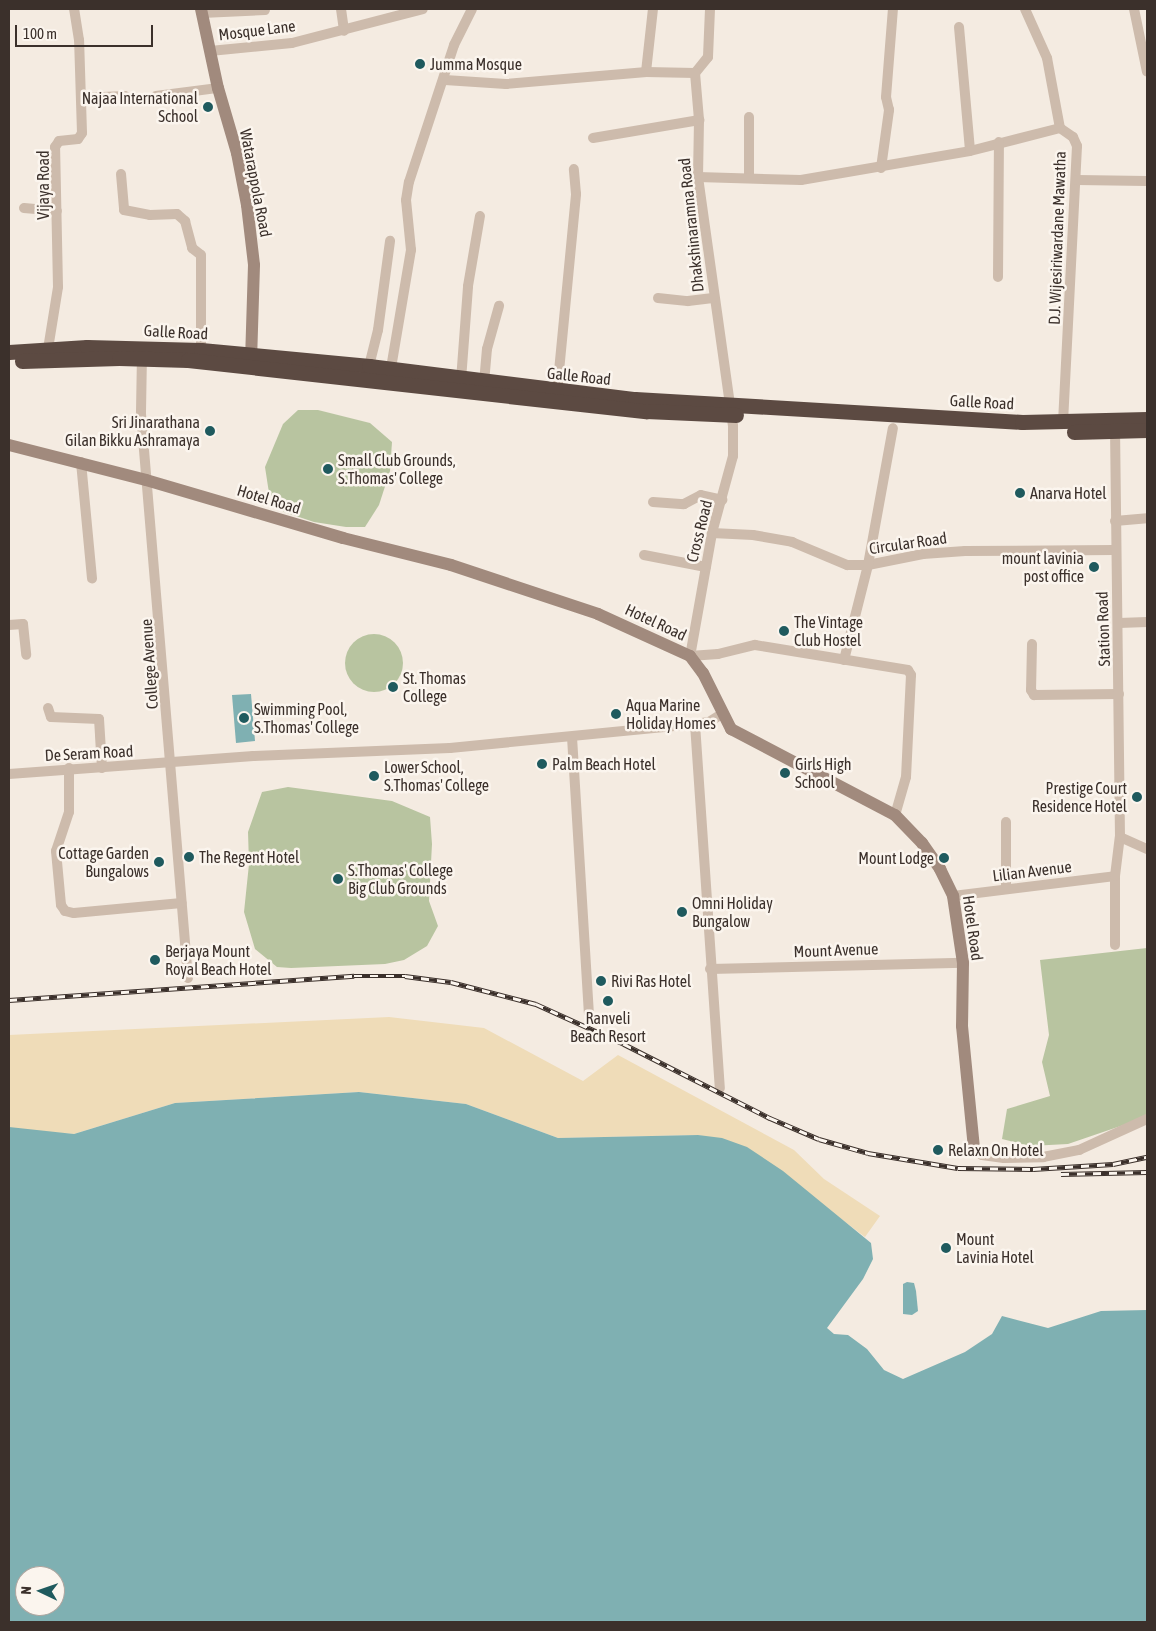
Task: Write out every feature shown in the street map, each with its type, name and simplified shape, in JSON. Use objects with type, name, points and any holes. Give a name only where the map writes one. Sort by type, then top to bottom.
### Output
[{"type":"highway","name":"Galle Road","points":[[9,352],[48,349],[369,366],[390,376],[461,380],[557,392],[730,409],[1026,431],[1115,427],[1147,419]]},
{"type":"highway","name":"Galle Road","points":[[9,362],[201,350],[252,360],[390,376],[646,411],[730,409],[822,412],[1063,422],[1147,430]]},
{"type":"street","name":"Vijaya Road","points":[[48,349],[58,287],[55,147],[59,141],[78,139],[82,133],[79,40],[74,9]]},
{"type":"street","points":[[341,9],[344,31]]},
{"type":"street","name":"Mosque Lane","points":[[210,51],[292,43],[423,9]]},
{"type":"street","points":[[390,376],[411,250],[406,200],[409,182],[445,80],[454,45],[472,9]]},
{"type":"street","points":[[646,72],[652,9]]},
{"type":"street","points":[[445,80],[506,84],[646,72],[695,73],[708,57],[710,9]]},
{"type":"street","points":[[881,168],[889,110],[886,96],[893,9]]},
{"type":"street","name":"D.J. Wijesiriwardane Mawatha","points":[[1025,9],[1047,58],[1060,128],[1073,137],[1077,146],[1077,180],[1063,422]]},
{"type":"street","points":[[1134,9],[1147,72]]},
{"type":"street","points":[[201,11],[266,10]]},
{"type":"street","name":"Watarappola Road","points":[[201,11],[218,88],[238,152],[247,205],[254,265],[252,360]]},
{"type":"street","points":[[960,27],[970,151]]},
{"type":"street","name":"Dhakshinaramna Road","points":[[695,73],[698,120],[698,177],[713,298],[730,409]]},
{"type":"street","points":[[156,96],[218,88]]},
{"type":"street","points":[[81,98],[125,96]]},
{"type":"street","points":[[749,117],[749,178]]},
{"type":"street","points":[[593,138],[698,120]]},
{"type":"street","points":[[698,177],[801,180],[881,168],[970,151],[1060,128]]},
{"type":"street","points":[[998,277],[1000,142]]},
{"type":"street","points":[[557,392],[576,194],[574,169]]},
{"type":"street","points":[[121,174],[124,210],[150,215],[177,214],[185,221],[192,248],[201,255],[201,350]]},
{"type":"street","points":[[1077,180],[1147,181]]},
{"type":"street","points":[[24,208],[57,211]]},
{"type":"street","points":[[461,380],[468,286],[480,216]]},
{"type":"street","points":[[369,366],[378,330],[390,241]]},
{"type":"street","points":[[658,298],[688,301],[713,298]]},
{"type":"street","points":[[484,383],[487,349],[499,306]]},
{"type":"street","name":"College Avenue","points":[[142,353],[146,480],[188,978]]},
{"type":"street","name":"Cross Road","points":[[690,656],[712,533],[733,456],[730,409]]},
{"type":"street","name":"Station Road","points":[[1114,944],[1115,876],[1120,837],[1119,623],[1114,550],[1115,427]]},
{"type":"street","points":[[844,660],[868,565],[893,428]]},
{"type":"street","name":"Hotel Road","points":[[9,444],[146,480],[342,538],[451,565],[598,614],[690,656],[703,673],[722,714],[736,732],[895,815],[922,843],[953,896],[963,963],[962,1026],[974,1149]]},
{"type":"street","points":[[81,462],[92,578]]},
{"type":"street","points":[[653,502],[684,504],[701,495],[722,500]]},
{"type":"street","points":[[1115,521],[1147,518]]},
{"type":"street","name":"Circular Road","points":[[712,533],[774,538],[792,542],[833,562],[868,565],[923,554],[965,550],[1114,550]]},
{"type":"street","points":[[644,555],[706,567]]},
{"type":"street","points":[[1119,623],[1147,622]]},
{"type":"street","points":[[9,625],[23,624],[26,655]]},
{"type":"street","points":[[1032,644],[1031,690],[1034,695],[1119,694]]},
{"type":"street","points":[[690,656],[718,654],[754,645],[908,670],[911,675],[906,777],[895,815]]},
{"type":"street","points":[[48,708],[51,717],[97,717],[102,768]]},
{"type":"street","name":"De Seram Road","points":[[9,774],[69,768],[102,768],[171,762],[450,748],[695,724],[709,722],[722,714]]},
{"type":"street","points":[[695,724],[710,969],[720,1088]]},
{"type":"street","points":[[572,737],[589,1012]]},
{"type":"street","points":[[69,768],[69,812],[56,851],[61,905],[65,910],[74,913],[182,903]]},
{"type":"street","points":[[1006,822],[1006,889]]},
{"type":"street","points":[[1120,837],[1147,849]]},
{"type":"street","name":"Lilian Avenue","points":[[953,896],[1115,876]]},
{"type":"street","name":"Mount Avenue","points":[[710,969],[963,963]]},
{"type":"street","points":[[974,1149],[982,1155],[1004,1158],[1043,1157],[1079,1150],[1147,1119]]},
{"type":"green space","name":"Small Club Grounds, S.Thomas' College","points":[[298,410],[318,410],[370,423],[392,442],[390,471],[379,505],[365,527],[346,527],[314,522],[284,512],[269,493],[265,467],[283,424]]},
{"type":"green space","points":[[368,634],[380,634],[395,642],[403,657],[403,669],[395,684],[380,692],[368,692],[353,684],[345,669],[345,657],[353,642]]},
{"type":"green space","name":"S.Thomas' College Big Club Grounds","points":[[288,787],[392,801],[430,817],[432,844],[429,901],[438,926],[427,946],[404,960],[385,964],[291,968],[277,967],[255,949],[244,912],[249,864],[248,832],[262,792]]},
{"type":"green space","points":[[1147,948],[1147,1117],[1068,1144],[1030,1146],[1002,1139],[1007,1109],[1050,1096],[1042,1062],[1049,1035],[1040,960]]},
{"type":"sand","points":[[389,1017],[484,1028],[583,1081],[618,1055],[794,1150],[824,1179],[880,1216],[865,1237],[747,1148],[698,1135],[558,1138],[466,1104],[359,1092],[175,1103],[74,1134],[9,1129],[9,1035]]},
{"type":"water","name":"Swimming Pool, S.Thomas' College","points":[[251,694],[255,741],[236,743],[232,695]]},
{"type":"water","points":[[359,1092],[466,1104],[558,1138],[698,1135],[722,1138],[747,1147],[783,1171],[871,1243],[873,1259],[863,1279],[827,1328],[834,1334],[848,1335],[867,1349],[884,1370],[903,1379],[965,1352],[992,1334],[1002,1316],[1048,1328],[1101,1311],[1147,1310],[1147,1622],[9,1622],[9,1127],[74,1134],[175,1103]]},
{"type":"water","points":[[907,1282],[914,1283],[916,1291],[918,1311],[912,1315],[903,1314],[903,1284]]},
{"type":"railway","points":[[9,1000],[354,976],[405,976],[451,982],[536,1004],[624,1044],[770,1118],[819,1139],[868,1153],[958,1168],[1033,1169],[1113,1164],[1147,1157]]},
{"type":"railway","points":[[1061,1174],[1147,1172]]},
{"type":"place","name":"Jumma Mosque","points":[[420,64]]},
{"type":"place","name":"Najaa International School","points":[[208,107]]},
{"type":"place","name":"Sri Jinarathana Gilan Bikku Ashramaya","points":[[210,431]]},
{"type":"place","name":"Small Club Grounds, S.Thomas' College","points":[[328,469]]},
{"type":"place","name":"Anarva Hotel","points":[[1020,493]]},
{"type":"place","name":"mount lavinia post office","points":[[1094,567]]},
{"type":"place","name":"The Vintage Club Hostel","points":[[784,631]]},
{"type":"place","name":"St. Thomas College","points":[[393,687]]},
{"type":"place","name":"Aqua Marine Holiday Homes","points":[[616,714]]},
{"type":"place","name":"Swimming Pool, S.Thomas' College","points":[[244,718]]},
{"type":"place","name":"Palm Beach Hotel","points":[[542,764]]},
{"type":"place","name":"Girls High School","points":[[785,773]]},
{"type":"place","name":"Lower School, S.Thomas' College","points":[[374,776]]},
{"type":"place","name":"Prestige Court Residence Hotel","points":[[1137,797]]},
{"type":"place","name":"The Regent Hotel","points":[[189,857]]},
{"type":"place","name":"Mount Lodge","points":[[944,858]]},
{"type":"place","name":"Cottage Garden Bungalows","points":[[159,862]]},
{"type":"place","name":"S.Thomas' College Big Club Grounds","points":[[338,879]]},
{"type":"place","name":"Omni Holiday Bungalow","points":[[682,912]]},
{"type":"place","name":"Berjaya Mount Royal Beach Hotel","points":[[155,960]]},
{"type":"place","name":"Rivi Ras Hotel","points":[[601,981]]},
{"type":"place","name":"Ranveli Beach Resort","points":[[608,1001]]},
{"type":"place","name":"Relaxn On Hotel","points":[[938,1150]]},
{"type":"place","name":"Mount Lavinia Hotel","points":[[946,1248]]}]
